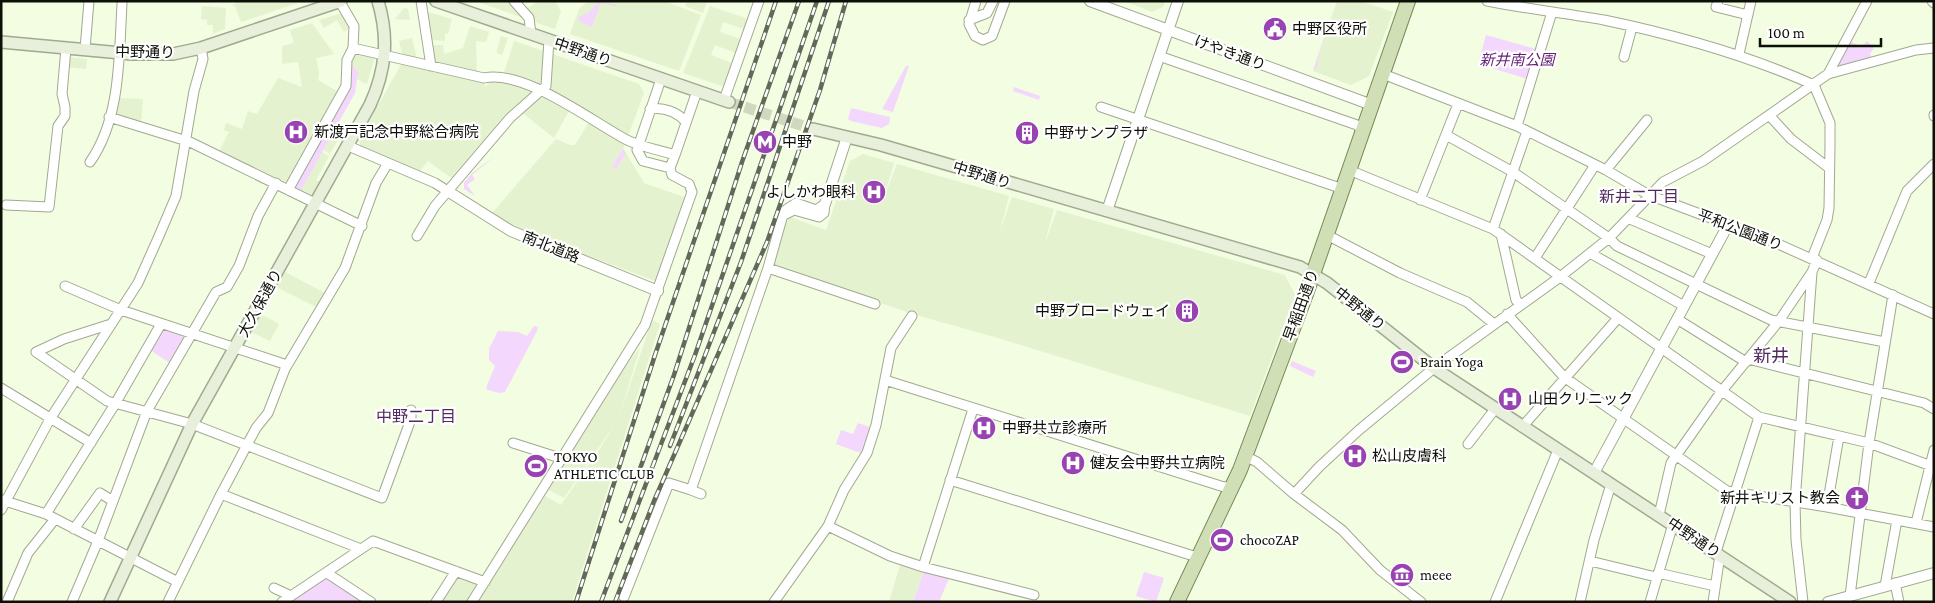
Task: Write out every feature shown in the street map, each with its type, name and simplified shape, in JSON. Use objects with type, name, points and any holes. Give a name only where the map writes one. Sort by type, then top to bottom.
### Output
[{"type":"main road","name":"大久保通り","points":[[110,602],[192,424],[375,94],[385,56],[384,26],[378,1]]},
{"type":"main road","name":"中野通り","points":[[436,1],[727,101]]},
{"type":"main road","name":"早稲田通り","points":[[1177,602],[1245,456],[1327,235],[1408,1]]},
{"type":"main road","name":"中野通り","points":[[1,42],[85,50],[168,54],[201,48],[336,2]]},
{"type":"main road","name":"中野通り","points":[[813,129],[1107,211],[1300,267],[1313,273],[1434,368],[1790,602]]},
{"type":"street","points":[[85,50],[89,1]]},
{"type":"street","points":[[421,1],[431,66]]},
{"type":"street","points":[[727,101],[759,1]]},
{"type":"street","points":[[976,1],[969,20],[970,30],[975,36],[988,40],[994,32],[1005,1]]},
{"type":"street","points":[[969,20],[987,13],[993,1]]},
{"type":"street","name":"けやき通り","points":[[1090,1],[1372,105]]},
{"type":"street","points":[[1107,211],[1178,1]]},
{"type":"street","points":[[1487,1],[1632,27],[1739,54],[1814,85],[1830,123],[1827,220],[1812,272],[1795,502],[1796,540],[1803,602]]},
{"type":"street","points":[[1718,1],[1716,7],[1748,15]]},
{"type":"street","points":[[1739,54],[1751,1]]},
{"type":"street","points":[[1828,74],[1867,1]]},
{"type":"street","points":[[288,190],[345,90],[347,60],[353,48],[354,26],[336,2]]},
{"type":"street","points":[[90,162],[100,149],[114,98],[122,4]]},
{"type":"street","points":[[517,5],[531,21],[531,34]]},
{"type":"street","points":[[1517,126],[1552,12]]},
{"type":"street","points":[[1624,57],[1632,27]]},
{"type":"street","points":[[417,236],[435,206],[450,192],[517,110],[542,91],[548,76],[549,40]]},
{"type":"street","points":[[6,205],[50,207],[58,126],[65,116],[62,94],[66,48]]},
{"type":"street","points":[[178,582],[46,514],[3,504],[50,418],[138,283],[174,201],[194,91],[203,58],[201,48]]},
{"type":"street","points":[[353,48],[484,78],[503,76],[542,91],[629,141],[675,155]]},
{"type":"street","points":[[1294,494],[1358,430],[1434,368],[1520,304],[1560,277],[1609,238],[1630,219],[1649,195],[1663,182],[1703,161],[1828,74],[1916,50],[1934,48]]},
{"type":"street","points":[[1159,56],[1356,125],[1363,131]]},
{"type":"street","name":"平和公園通り","points":[[1382,74],[1517,126],[1606,170],[1649,195],[1815,259],[1934,314]]},
{"type":"street","points":[[661,79],[637,150],[643,161],[670,168]]},
{"type":"street","points":[[472,602],[560,458],[648,320],[692,192],[689,184],[672,175],[670,168],[697,91]]},
{"type":"street","points":[[1420,200],[1458,104]]},
{"type":"street","points":[[650,109],[660,107],[679,114],[686,122]]},
{"type":"street","points":[[1101,107],[1342,189]]},
{"type":"street","points":[[1769,115],[1791,139],[1829,168]]},
{"type":"street","points":[[109,116],[185,141],[276,183],[362,226]]},
{"type":"street","points":[[1606,170],[1647,120]]},
{"type":"street","points":[[1493,228],[1527,131]]},
{"type":"street","points":[[1446,135],[1513,172],[1609,238],[1617,246],[1771,320],[1885,342]]},
{"type":"street","points":[[691,490],[768,268],[786,208],[793,204],[816,210],[825,204],[847,137]]},
{"type":"street","points":[[349,143],[353,148],[450,192]]},
{"type":"street","points":[[168,602],[221,494],[247,446],[268,413],[287,365],[345,268],[362,226],[376,183],[388,163]]},
{"type":"street","points":[[1869,283],[1907,192],[1934,164]]},
{"type":"street","points":[[1535,258],[1595,165]]},
{"type":"street","points":[[1349,170],[1493,228],[1721,392],[1759,417],[1869,443],[1932,466]]},
{"type":"street","points":[[72,602],[98,541],[147,411],[216,292],[227,287],[239,266],[258,216],[276,183]]},
{"type":"street","name":"南北道路","points":[[450,192],[511,231],[658,291]]},
{"type":"street","points":[[1630,219],[1712,254]]},
{"type":"street","points":[[1594,473],[1728,225]]},
{"type":"street","points":[[1501,234],[1516,300],[1520,304]]},
{"type":"street","points":[[1327,235],[1400,273],[1467,302],[1494,324]]},
{"type":"street","points":[[1590,253],[1684,306]]},
{"type":"street","points":[[768,268],[875,304]]},
{"type":"street","points":[[1659,515],[1671,462],[1721,392],[1779,321],[1812,272]]},
{"type":"street","points":[[65,286],[121,310],[287,365]]},
{"type":"street","points":[[1850,596],[1869,443],[1894,295]]},
{"type":"street","points":[[1507,314],[1564,377],[1727,491],[1827,506],[1934,527]]},
{"type":"street","points":[[774,602],[828,526],[844,490],[867,453],[876,425],[893,342],[912,316]]},
{"type":"street","points":[[1522,427],[1564,377],[1618,318]]},
{"type":"street","points":[[1677,319],[1747,360],[1924,403],[1934,409]]},
{"type":"street","points":[[111,324],[64,339],[36,352],[107,401],[192,424],[382,498],[411,419],[411,410]]},
{"type":"street","points":[[46,514],[115,404],[161,324]]},
{"type":"street","points":[[885,380],[1224,487],[1232,486]]},
{"type":"street","points":[[1,388],[91,443]]},
{"type":"street","points":[[924,567],[973,409]]},
{"type":"street","points":[[1468,444],[1495,409]]},
{"type":"street","points":[[1712,602],[1718,554],[1759,417]]},
{"type":"street","points":[[1827,506],[1839,436]]},
{"type":"street","points":[[513,443],[560,458]]},
{"type":"street","points":[[1495,602],[1558,450]]},
{"type":"street","points":[[1916,523],[1932,466],[1934,450]]},
{"type":"street","points":[[1245,456],[1257,462],[1294,494],[1342,530],[1421,602]]},
{"type":"street","points":[[950,480],[1197,557]]},
{"type":"street","points":[[624,597],[668,483],[701,494]]},
{"type":"street","points":[[1580,602],[1611,484]]},
{"type":"street","points":[[74,529],[100,493],[113,501]]},
{"type":"street","points":[[221,494],[365,546]]},
{"type":"street","points":[[7,602],[28,553],[55,519]]},
{"type":"street","points":[[1897,520],[1890,585],[1899,602]]},
{"type":"street","points":[[1650,602],[1674,524]]},
{"type":"street","points":[[828,526],[890,556],[924,567],[1034,594]]},
{"type":"street","points":[[282,602],[328,573],[372,541],[485,582]]},
{"type":"street","points":[[1590,561],[1715,586]]},
{"type":"street","points":[[436,602],[456,571]]},
{"type":"street","points":[[328,573],[371,602]]},
{"type":"street","points":[[1828,602],[1934,573]]},
{"type":"street","points":[[274,588],[291,596]]},
{"type":"shaded area","points":[[235,1],[297,1],[298,3],[241,22],[235,6],[230,5],[235,4]]},
{"type":"shaded area","points":[[475,1],[512,1],[529,20],[498,9]]},
{"type":"shaded area","points":[[539,1],[555,1],[561,11],[555,29],[537,23],[524,10]]},
{"type":"shaded area","points":[[588,1],[664,1],[701,15],[679,71],[570,34],[579,9]]},
{"type":"shaded area","points":[[687,1],[707,1],[703,13],[685,6]]},
{"type":"shaded area","points":[[1124,1],[1165,1],[1163,7],[1152,12]]},
{"type":"shaded area","points":[[1337,1],[1360,1],[1393,12],[1369,76],[1351,85],[1313,71]]},
{"type":"shaded area","points":[[202,6],[226,8],[225,29],[213,34],[213,25],[207,25],[207,20],[201,19]]},
{"type":"shaded area","points":[[710,6],[748,19],[744,29],[723,22],[720,32],[741,39],[736,53],[715,45],[711,55],[732,63],[725,85],[722,86],[683,73]]},
{"type":"shaded area","points":[[404,8],[408,9],[410,20],[395,19]]},
{"type":"shaded area","points":[[424,11],[452,19],[448,34],[445,34],[445,41],[430,40]]},
{"type":"shaded area","points":[[342,13],[351,27],[344,32],[337,20],[324,28],[319,20]]},
{"type":"shaded area","points":[[312,23],[334,54],[316,58],[319,72],[318,80],[340,93],[290,181],[280,182],[218,153],[229,132],[224,130],[226,123],[242,129],[248,111],[257,114],[278,78],[302,87],[298,62],[282,64],[282,46],[294,43],[290,30]]},
{"type":"shaded area","points":[[470,26],[489,32],[486,42],[476,41],[477,73],[433,63],[431,45],[443,45],[444,54],[463,48]]},
{"type":"shaded area","points":[[501,36],[508,38],[502,55],[497,53]]},
{"type":"shaded area","points":[[412,38],[417,59],[406,57],[402,53],[399,41]]},
{"type":"shaded area","points":[[514,41],[544,51],[543,84],[540,86],[504,73]]},
{"type":"shaded area","points":[[354,52],[375,57],[367,84],[357,79],[357,72],[350,63]]},
{"type":"shaded area","points":[[552,54],[639,84],[644,93],[628,136],[548,90]]},
{"type":"shaded area","points":[[67,57],[87,59],[86,69],[66,67]]},
{"type":"shaded area","points":[[404,64],[484,82],[485,87],[491,81],[500,79],[535,91],[469,159],[454,180],[428,161],[420,171],[361,147],[359,140],[400,66]]},
{"type":"shaded area","points":[[541,94],[569,111],[554,138],[520,111]]},
{"type":"shaded area","points":[[117,98],[143,99],[141,125],[114,117]]},
{"type":"shaded area","points":[[589,122],[626,143],[612,167],[616,169],[626,153],[644,183],[684,197],[685,205],[660,280],[655,281],[568,248],[507,223],[492,213],[556,139],[570,145],[575,145]]},
{"type":"shaded area","points":[[338,123],[345,127],[330,154],[323,150]]},
{"type":"shaded area","points":[[322,152],[329,156],[316,180],[320,182],[313,195],[308,196],[300,191]]},
{"type":"shaded area","points":[[863,154],[894,163],[884,197],[897,164],[1009,196],[1000,231],[1012,197],[1054,209],[1044,246],[1057,210],[1285,275],[1295,295],[1250,416],[998,338],[916,315],[773,267],[787,216],[826,230],[850,161]]},
{"type":"shaded area","points":[[285,272],[327,294],[318,308],[276,287]]},
{"type":"shaded area","points":[[261,314],[279,324],[270,341],[251,332]]},
{"type":"shaded area","points":[[652,320],[660,324],[572,602],[477,602],[545,496],[561,505],[601,447],[614,425],[564,498],[547,489],[622,370],[640,348],[618,420]]},
{"type":"shaded area","points":[[901,561],[925,569],[913,600],[916,602],[889,602]]},
{"type":"shaded area","points":[[456,575],[477,583],[466,602],[439,602]]},
{"type":"green space","points":[[599,1],[617,5],[616,7],[601,2],[592,27],[578,21],[580,16],[588,13]]},
{"type":"green space","points":[[1332,13],[1317,62],[1319,64],[1313,71]]},
{"type":"green space","name":"新井南公園","points":[[1486,35],[1536,49],[1528,79],[1478,64]]},
{"type":"green space","points":[[1851,41],[1861,48],[1867,41],[1874,48],[1870,54],[1873,59],[1835,68]]},
{"type":"green space","points":[[350,63],[358,72],[355,93],[300,192],[292,188],[348,90]]},
{"type":"green space","points":[[906,66],[909,66],[893,112],[882,109]]},
{"type":"green space","points":[[1014,87],[1040,96],[1039,100],[1013,91]]},
{"type":"green space","points":[[851,108],[890,117],[889,124],[882,128],[851,121],[848,119]]},
{"type":"green space","points":[[623,148],[626,153],[616,169],[612,167]]},
{"type":"green space","points":[[495,156],[472,175],[475,179],[467,185],[475,196],[464,189],[464,183],[472,173]]},
{"type":"green space","points":[[534,326],[538,327],[537,331],[505,392],[499,393],[488,390],[486,388],[495,366],[489,360],[489,349],[498,331],[518,332],[527,336]]},
{"type":"green space","points":[[162,328],[185,337],[170,363],[150,350]]},
{"type":"green space","points":[[1292,361],[1316,371],[1313,377],[1290,366]]},
{"type":"green space","points":[[858,423],[872,428],[863,454],[836,444],[841,430],[853,434]]},
{"type":"green space","points":[[925,569],[950,576],[939,602],[913,601]]},
{"type":"green space","points":[[1144,572],[1164,578],[1156,602],[1136,596]]},
{"type":"green space","points":[[327,577],[369,602],[288,602]]},
{"type":"tunnel","points":[[729,102],[813,129]]},
{"type":"railway","points":[[576,602],[655,355],[776,1]]},
{"type":"railway","points":[[621,521],[674,375],[742,162],[799,1]]},
{"type":"railway","points":[[601,602],[695,355],[817,1]]},
{"type":"railway","points":[[670,446],[741,262],[829,1]]},
{"type":"railway","points":[[615,602],[654,501],[767,242],[820,90],[846,1]]},
{"type":"place","name":"中野区役所","points":[[1275,29]]},
{"type":"place","name":"新渡戸記念中野総合病院","points":[[296,132]]},
{"type":"place","name":"中野サンプラザ","points":[[1027,133]]},
{"type":"place","name":"中野","points":[[765,142]]},
{"type":"place","name":"よしかわ眼科","points":[[874,192]]},
{"type":"place","name":"中野ブロードウェイ","points":[[1187,311]]},
{"type":"place","name":"Brain Yoga","points":[[1402,362]]},
{"type":"place","name":"山田クリニック","points":[[1510,399]]},
{"type":"place","name":"中野共立診療所","points":[[984,428]]},
{"type":"place","name":"松山皮膚科","points":[[1355,456]]},
{"type":"place","name":"健友会中野共立病院","points":[[1073,463]]},
{"type":"place","name":"TOKYO ATHLETIC CLUB","points":[[536,466]]},
{"type":"place","name":"新井キリスト教会","points":[[1857,498]]},
{"type":"place","name":"chocoZAP","points":[[1222,540]]},
{"type":"place","name":"meee","points":[[1402,575]]},
{"type":"district","name":"新井二丁目","points":[[1639,196]]},
{"type":"district","name":"新井","points":[[1771,356]]},
{"type":"district","name":"中野二丁目","points":[[416,416]]}]
